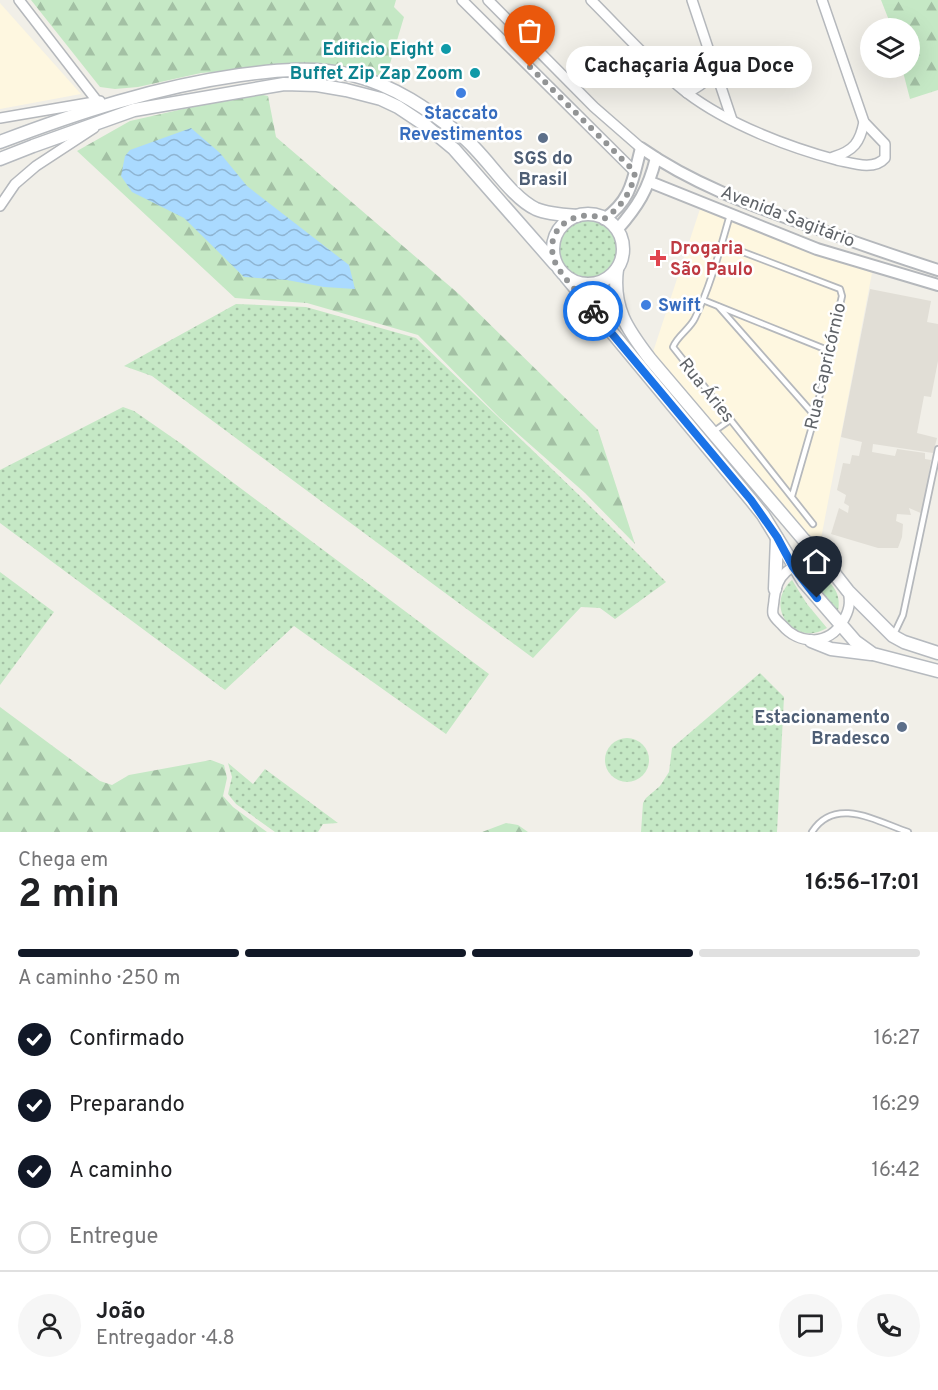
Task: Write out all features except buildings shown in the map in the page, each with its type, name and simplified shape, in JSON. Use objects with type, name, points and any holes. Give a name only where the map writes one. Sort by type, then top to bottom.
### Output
[{"type":"main road","points":[[0,142],[114,101],[176,86],[269,71],[328,70],[352,75],[396,91],[465,138],[514,191],[536,209],[576,216],[596,215],[617,230],[622,254],[617,269],[616,290],[619,312],[630,333],[848,591],[892,636],[900,641],[938,653]]},
{"type":"main road","points":[[0,159],[134,110],[284,84],[316,85],[346,90],[381,99],[398,107],[426,125],[454,149],[555,264],[751,500],[777,537],[793,567],[841,626],[855,641],[873,654]]},
{"type":"main road","points":[[555,264],[552,253],[553,241],[558,230],[576,216]]},
{"type":"main road","points":[[566,278],[582,284],[592,284],[610,276],[617,269]]},
{"type":"main road","points":[[775,590],[777,537]]},
{"type":"main road","points":[[811,641],[831,649],[873,654],[938,671]]},
{"type":"street","points":[[20,0],[97,101]]},
{"type":"street","points":[[462,0],[635,172]]},
{"type":"street","name":"Avenida Sagitário","points":[[488,0],[594,107],[641,148],[656,158],[747,204],[938,270]]},
{"type":"street","points":[[591,0],[687,93],[732,120],[809,152],[868,166],[881,163],[885,158],[885,144],[864,122],[822,0]]},
{"type":"street","points":[[692,0],[732,120]]},
{"type":"street","points":[[687,93],[701,86],[715,68]]},
{"type":"street","points":[[0,118],[97,101],[114,101]]},
{"type":"street","points":[[0,206],[15,184],[36,166],[106,120]]},
{"type":"street","points":[[831,158],[852,150],[858,142],[864,122]]},
{"type":"street","points":[[604,219],[613,213],[627,196],[641,148]]},
{"type":"street","points":[[617,230],[634,211],[650,182],[656,158]]},
{"type":"street","name":"Avenida Sagitário","points":[[650,182],[818,249],[938,285]]},
{"type":"street","points":[[819,554],[785,573],[775,590],[773,615],[787,631],[796,637],[811,641],[827,636],[841,626],[849,608],[848,591]]},
{"type":"lane","name":"Rua Áries","points":[[730,215],[694,321],[689,329],[676,340],[673,347],[813,524]]},
{"type":"lane","name":"Rua Capricórnio","points":[[722,244],[840,289],[842,296],[815,416],[792,496]]},
{"type":"lane","points":[[703,300],[830,351]]},
{"type":"lane","points":[[719,307],[815,416]]},
{"type":"lane","points":[[713,432],[730,420]]},
{"type":"lane","points":[[892,636],[903,615],[938,449]]},
{"type":"lane","points":[[812,832],[817,823],[824,818],[839,813],[856,813],[908,832]]},
{"type":"shaded area","points":[[0,3],[81,94],[0,109]]},
{"type":"shaded area","points":[[700,209],[872,273],[819,549],[652,355]]},
{"type":"shaded area","points":[[870,289],[931,301],[927,322],[938,324],[938,361],[931,397],[924,396],[917,433],[937,438],[933,453],[873,444],[872,452],[895,456],[897,449],[925,453],[925,459],[931,460],[923,514],[909,508],[911,515],[897,514],[896,521],[903,524],[898,548],[878,548],[831,534],[839,508],[848,513],[849,506],[844,503],[846,495],[837,490],[843,463],[850,464],[852,455],[859,456],[862,442],[841,437]]},
{"type":"green space","points":[[31,0],[396,0],[394,7],[404,17],[386,77],[324,65],[294,65],[201,73],[138,87],[115,89],[100,87]]},
{"type":"green space","points":[[881,0],[938,0],[938,90],[910,99],[905,78],[920,78],[920,18],[888,18]]},
{"type":"green space","points":[[254,93],[268,96],[276,137],[460,295],[598,430],[635,544],[585,493],[500,418],[418,335],[307,303],[235,298],[77,151],[130,121]]},
{"type":"green space","points":[[582,219],[594,219],[605,224],[613,232],[618,249],[616,261],[605,274],[594,279],[582,279],[571,274],[563,266],[558,255],[558,243],[563,232],[571,224]]},
{"type":"green space","points":[[236,304],[306,307],[416,338],[666,582],[615,619],[600,608],[581,607],[533,658],[152,376],[124,366]]},
{"type":"green space","points":[[123,407],[134,411],[183,445],[489,674],[446,734],[294,626],[225,690],[0,523],[0,470]]},
{"type":"green space","points":[[0,572],[54,612],[0,685]]},
{"type":"green space","points":[[814,574],[826,580],[835,589],[839,601],[837,615],[805,575]]},
{"type":"green space","points":[[792,580],[807,604],[827,628],[815,633],[804,633],[786,621],[781,601],[784,590]]},
{"type":"green space","points":[[760,673],[784,697],[777,832],[641,832],[643,803],[660,786],[669,772],[672,748]]},
{"type":"green space","points":[[0,707],[100,781],[112,785],[129,775],[211,760],[224,765],[227,778],[223,796],[233,807],[267,832],[0,832]]},
{"type":"green space","points":[[627,738],[642,745],[649,760],[642,775],[627,782],[612,775],[605,760],[612,745]]},
{"type":"green space","points":[[228,763],[253,784],[265,769],[338,823],[323,824],[318,832],[275,832],[236,804],[228,794],[232,777]]},
{"type":"green space","points":[[506,823],[518,825],[528,832],[482,832]]},
{"type":"water","points":[[191,128],[220,153],[247,186],[349,265],[355,289],[244,277],[184,218],[132,192],[121,176],[125,156],[130,150]]},
{"type":"way so far","points":[[530,67],[635,172],[627,196],[613,213],[604,219],[596,215],[576,216],[558,230],[553,241],[552,253],[555,264],[593,311]]},
{"type":"place","name":"Edificio Eight","points":[[446,49]]},
{"type":"place","name":"Cachaçaria Água Doce","points":[[530,67]]},
{"type":"place","name":"Buffet Zip Zap Zoom","points":[[475,73]]},
{"type":"place","name":"Staccato Revestimentos","points":[[461,93]]},
{"type":"place","name":"SGS do Brasil","points":[[543,138]]},
{"type":"place","name":"Drogaria São Paulo","points":[[658,258]]},
{"type":"place","name":"Swift","points":[[646,305]]},
{"type":"place","name":"Estacionamento Bradesco","points":[[902,727]]},
{"type":"route","points":[[593,311],[652,378],[763,514],[793,567],[817,598]]}]
